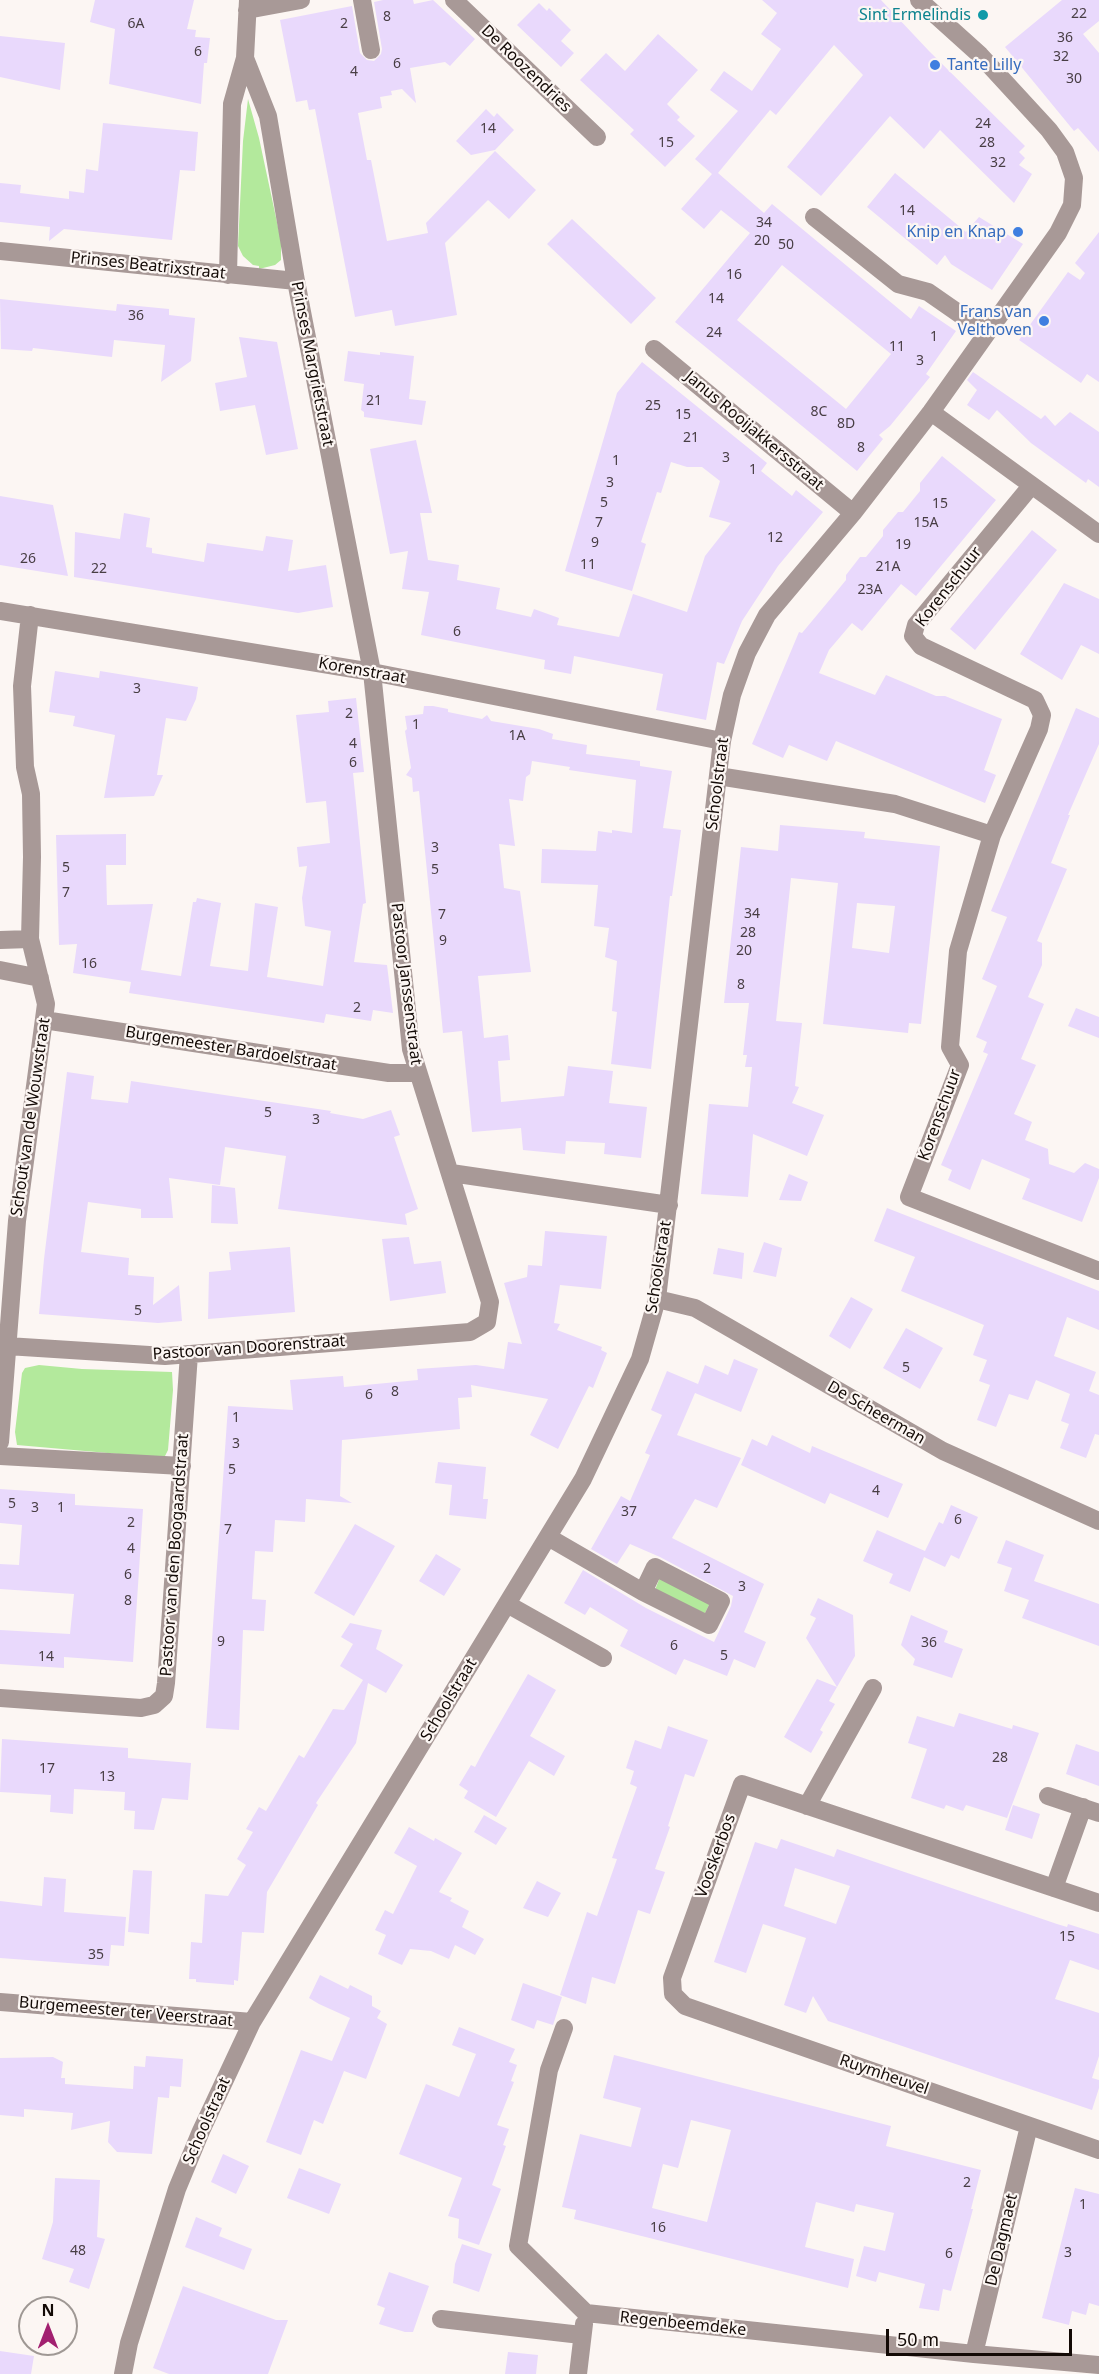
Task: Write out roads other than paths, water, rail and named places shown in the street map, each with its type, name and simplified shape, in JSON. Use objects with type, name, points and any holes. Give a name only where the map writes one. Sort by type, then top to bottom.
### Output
[{"type":"street","points":[[248,5],[301,0]]},
{"type":"street","points":[[362,0],[371,50]]},
{"type":"street","name":"De Roozendries","points":[[454,0],[597,137]]},
{"type":"street","name":"Schoolstraat","points":[[123,2374],[129,2343],[177,2189],[201,2131],[252,2022],[583,1479],[640,1359],[657,1299],[722,741],[732,695],[747,653],[767,615],[853,513],[931,412],[1058,233],[1072,205],[1074,178],[1065,152],[1049,130],[980,56],[919,0]]},
{"type":"street","name":"Prinses Margrietstraat","points":[[228,274],[232,104],[245,58],[248,5]]},
{"type":"street","name":"Prinses Margrietstraat","points":[[245,58],[268,116],[296,281],[372,672]]},
{"type":"street","points":[[814,217],[898,284],[928,292],[987,333]]},
{"type":"street","name":"Prinses Beatrixstraat","points":[[0,251],[296,281]]},
{"type":"street","name":"Janus Rooijakkersstraat","points":[[654,349],[853,513]]},
{"type":"street","points":[[931,412],[1099,534]]},
{"type":"street","name":"Korenschuur","points":[[1031,486],[916,625],[913,636],[921,646],[1035,700],[1042,715],[1039,729],[992,835],[958,951],[950,1047],[960,1065],[909,1197],[1099,1271]]},
{"type":"street","name":"Korenstraat","points":[[0,611],[372,672],[722,741]]},
{"type":"street","name":"Schout van de Wouwstraat","points":[[0,1442],[7,1346],[8,1220],[46,1004],[30,939],[31,804],[25,767],[22,686],[30,615]]},
{"type":"street","name":"Pastoor Janssenstraat","points":[[372,672],[410,1037],[418,1073],[490,1302],[488,1322]]},
{"type":"street","points":[[718,776],[895,804],[992,835]]},
{"type":"street","points":[[0,940],[30,939]]},
{"type":"street","points":[[0,970],[40,978]]},
{"type":"street","name":"Burgemeester Bardoelstraat","points":[[44,1020],[389,1073],[418,1073]]},
{"type":"street","points":[[451,1173],[669,1205]]},
{"type":"street","name":"De Scheerman","points":[[657,1299],[695,1308],[943,1451],[1099,1521]]},
{"type":"street","name":"Pastoor van Doorenstraat","points":[[7,1346],[165,1356],[470,1332],[488,1322]]},
{"type":"street","name":"Pastoor van den Boogaardstraat","points":[[0,1698],[141,1708],[154,1705],[164,1696],[189,1354]]},
{"type":"street","points":[[0,1456],[182,1466]]},
{"type":"street","points":[[548,1537],[643,1592]]},
{"type":"street","points":[[507,1604],[603,1659]]},
{"type":"street","points":[[807,1806],[873,1688]]},
{"type":"street","name":"Vooskerbos","points":[[673,1994],[672,1978],[742,1784],[1099,1903]]},
{"type":"street","points":[[1048,1796],[1091,1810],[1054,1888]]},
{"type":"street","name":"Ruymheuvel","points":[[673,1994],[685,2006],[1099,2150]]},
{"type":"street","name":"Burgemeester ter Veerstraat","points":[[0,2002],[252,2022]]},
{"type":"street","points":[[564,2028],[549,2070],[518,2246],[586,2313],[581,2335],[578,2374]]},
{"type":"street","name":"De Dagmaet","points":[[974,2354],[1029,2126]]},
{"type":"street","name":"Regenbeemdeke","points":[[586,2313],[1099,2365]]},
{"type":"street","points":[[441,2319],[581,2335]]},
{"type":"place","name":"Sint Ermelindis","points":[[983,15]]},
{"type":"place","name":"Tante Lilly","points":[[935,65]]},
{"type":"place","name":"Knip en Knap","points":[[1018,232]]},
{"type":"place","name":"Frans van Velthoven","points":[[1044,321]]}]
